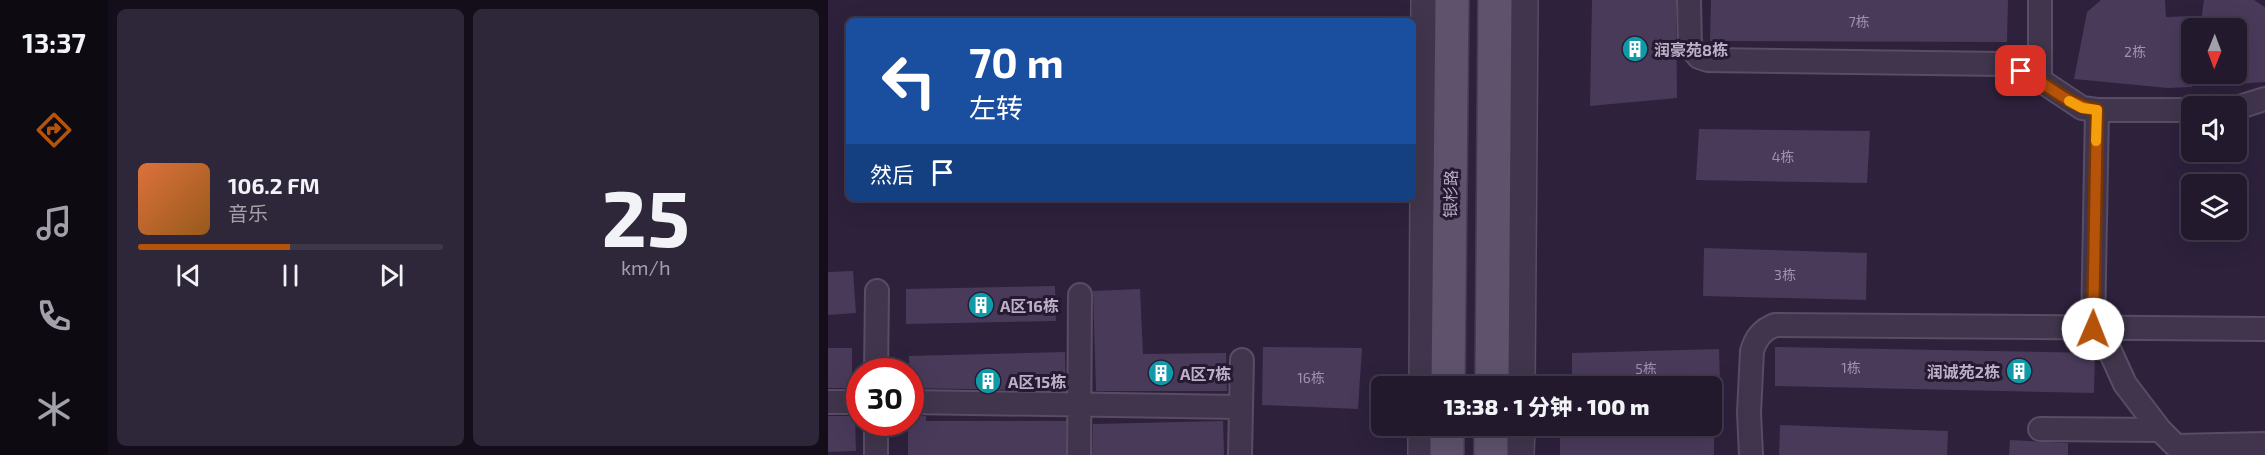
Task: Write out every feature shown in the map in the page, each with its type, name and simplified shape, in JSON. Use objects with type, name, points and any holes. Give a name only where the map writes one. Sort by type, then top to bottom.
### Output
[{"type":"main road","name":"银杉路","points":[[1448,376],[1452,0]]},
{"type":"main road","points":[[1492,376],[1495,0]]},
{"type":"main road","points":[[1447,436],[1447,455]]},
{"type":"main road","points":[[1491,436],[1491,455]]},
{"type":"street","name":"银杉路","points":[[1422,376],[1425,0]]},
{"type":"street","points":[[1521,376],[1524,0]]},
{"type":"street","points":[[1689,0],[1690,46],[1699,57],[1708,60],[2002,64],[2040,80],[2082,108],[2181,110]]},
{"type":"street","points":[[2040,0],[2040,80]]},
{"type":"street","points":[[2247,105],[2265,99]]},
{"type":"street","points":[[2097,110],[2096,329],[2125,384],[2174,444]]},
{"type":"street","points":[[876,358],[877,291]]},
{"type":"street","points":[[1079,455],[1080,295]]},
{"type":"street","points":[[1751,455],[1749,396],[1752,351],[1754,342],[1760,334],[1775,325],[2265,329]]},
{"type":"street","points":[[1240,455],[1242,360]]},
{"type":"street","points":[[828,402],[846,402]]},
{"type":"street","points":[[924,402],[1241,407]]},
{"type":"street","points":[[2040,429],[2174,444],[2265,444]]},
{"type":"street","points":[[876,436],[876,455]]},
{"type":"street","points":[[1422,436],[1422,455]]},
{"type":"street","points":[[1520,455],[1521,436]]},
{"type":"building","name":"润豪苑8栋","points":[[1592,0],[1676,0],[1677,98],[1590,106]]},
{"type":"building","points":[[1711,0],[2008,0],[2007,42],[1710,41]]},
{"type":"building","points":[[2101,0],[2165,0],[2166,17],[2192,16],[2192,18],[2181,18],[2181,84],[2192,84],[2192,87],[2168,88],[2074,79],[2087,12]]},
{"type":"building","points":[[2204,0],[2254,0],[2265,7],[2265,82],[2247,83],[2247,18],[2201,18]]},
{"type":"building","points":[[1699,129],[1870,131],[1867,183],[1696,180]]},
{"type":"building","points":[[1704,248],[1867,253],[1866,300],[1703,296]]},
{"type":"building","points":[[853,271],[856,313],[828,315],[828,272]]},
{"type":"building","name":"A区16栋","points":[[1055,286],[1056,321],[906,324],[906,289]]},
{"type":"building","name":"A区7栋","points":[[1140,289],[1143,354],[1226,353],[1227,391],[1096,391],[1093,291]]},
{"type":"building","points":[[1263,347],[1362,348],[1358,409],[1262,405]]},
{"type":"building","points":[[1775,347],[2095,353],[2094,393],[1775,386]]},
{"type":"building","points":[[828,348],[852,348],[852,358],[846,358],[846,388],[828,388]]},
{"type":"building","points":[[1719,349],[1720,376],[1572,376],[1572,353]]},
{"type":"building","name":"A区15栋","points":[[1065,352],[1066,391],[924,388],[924,358],[909,358],[909,356]]},
{"type":"building","points":[[828,416],[846,416],[846,436],[856,436],[856,451],[828,452]]},
{"type":"building","points":[[924,416],[926,416],[926,421],[1066,421],[1066,455],[908,455],[908,436],[924,436]]},
{"type":"building","points":[[1223,421],[1224,455],[1092,455],[1093,424]]},
{"type":"building","points":[[1780,425],[1948,431],[1947,455],[1779,455]]},
{"type":"building","points":[[1560,436],[1714,436],[1714,455],[1560,455]]},
{"type":"building","points":[[2010,440],[2068,443],[2068,455],[2009,455]]},
{"type":"slow traffic","points":[[2069,101],[2082,108],[2097,110],[2096,141]]},
{"type":"place","name":"润豪苑8栋","points":[[1635,49]]},
{"type":"place","name":"A区16栋","points":[[981,305]]},
{"type":"place","name":"润诚苑2栋","points":[[2019,371]]},
{"type":"place","name":"A区7栋","points":[[1161,373]]},
{"type":"place","name":"A区15栋","points":[[988,381]]},
{"type":"route","points":[[2021,71],[2040,80],[2082,108],[2097,110],[2093,329]]}]
